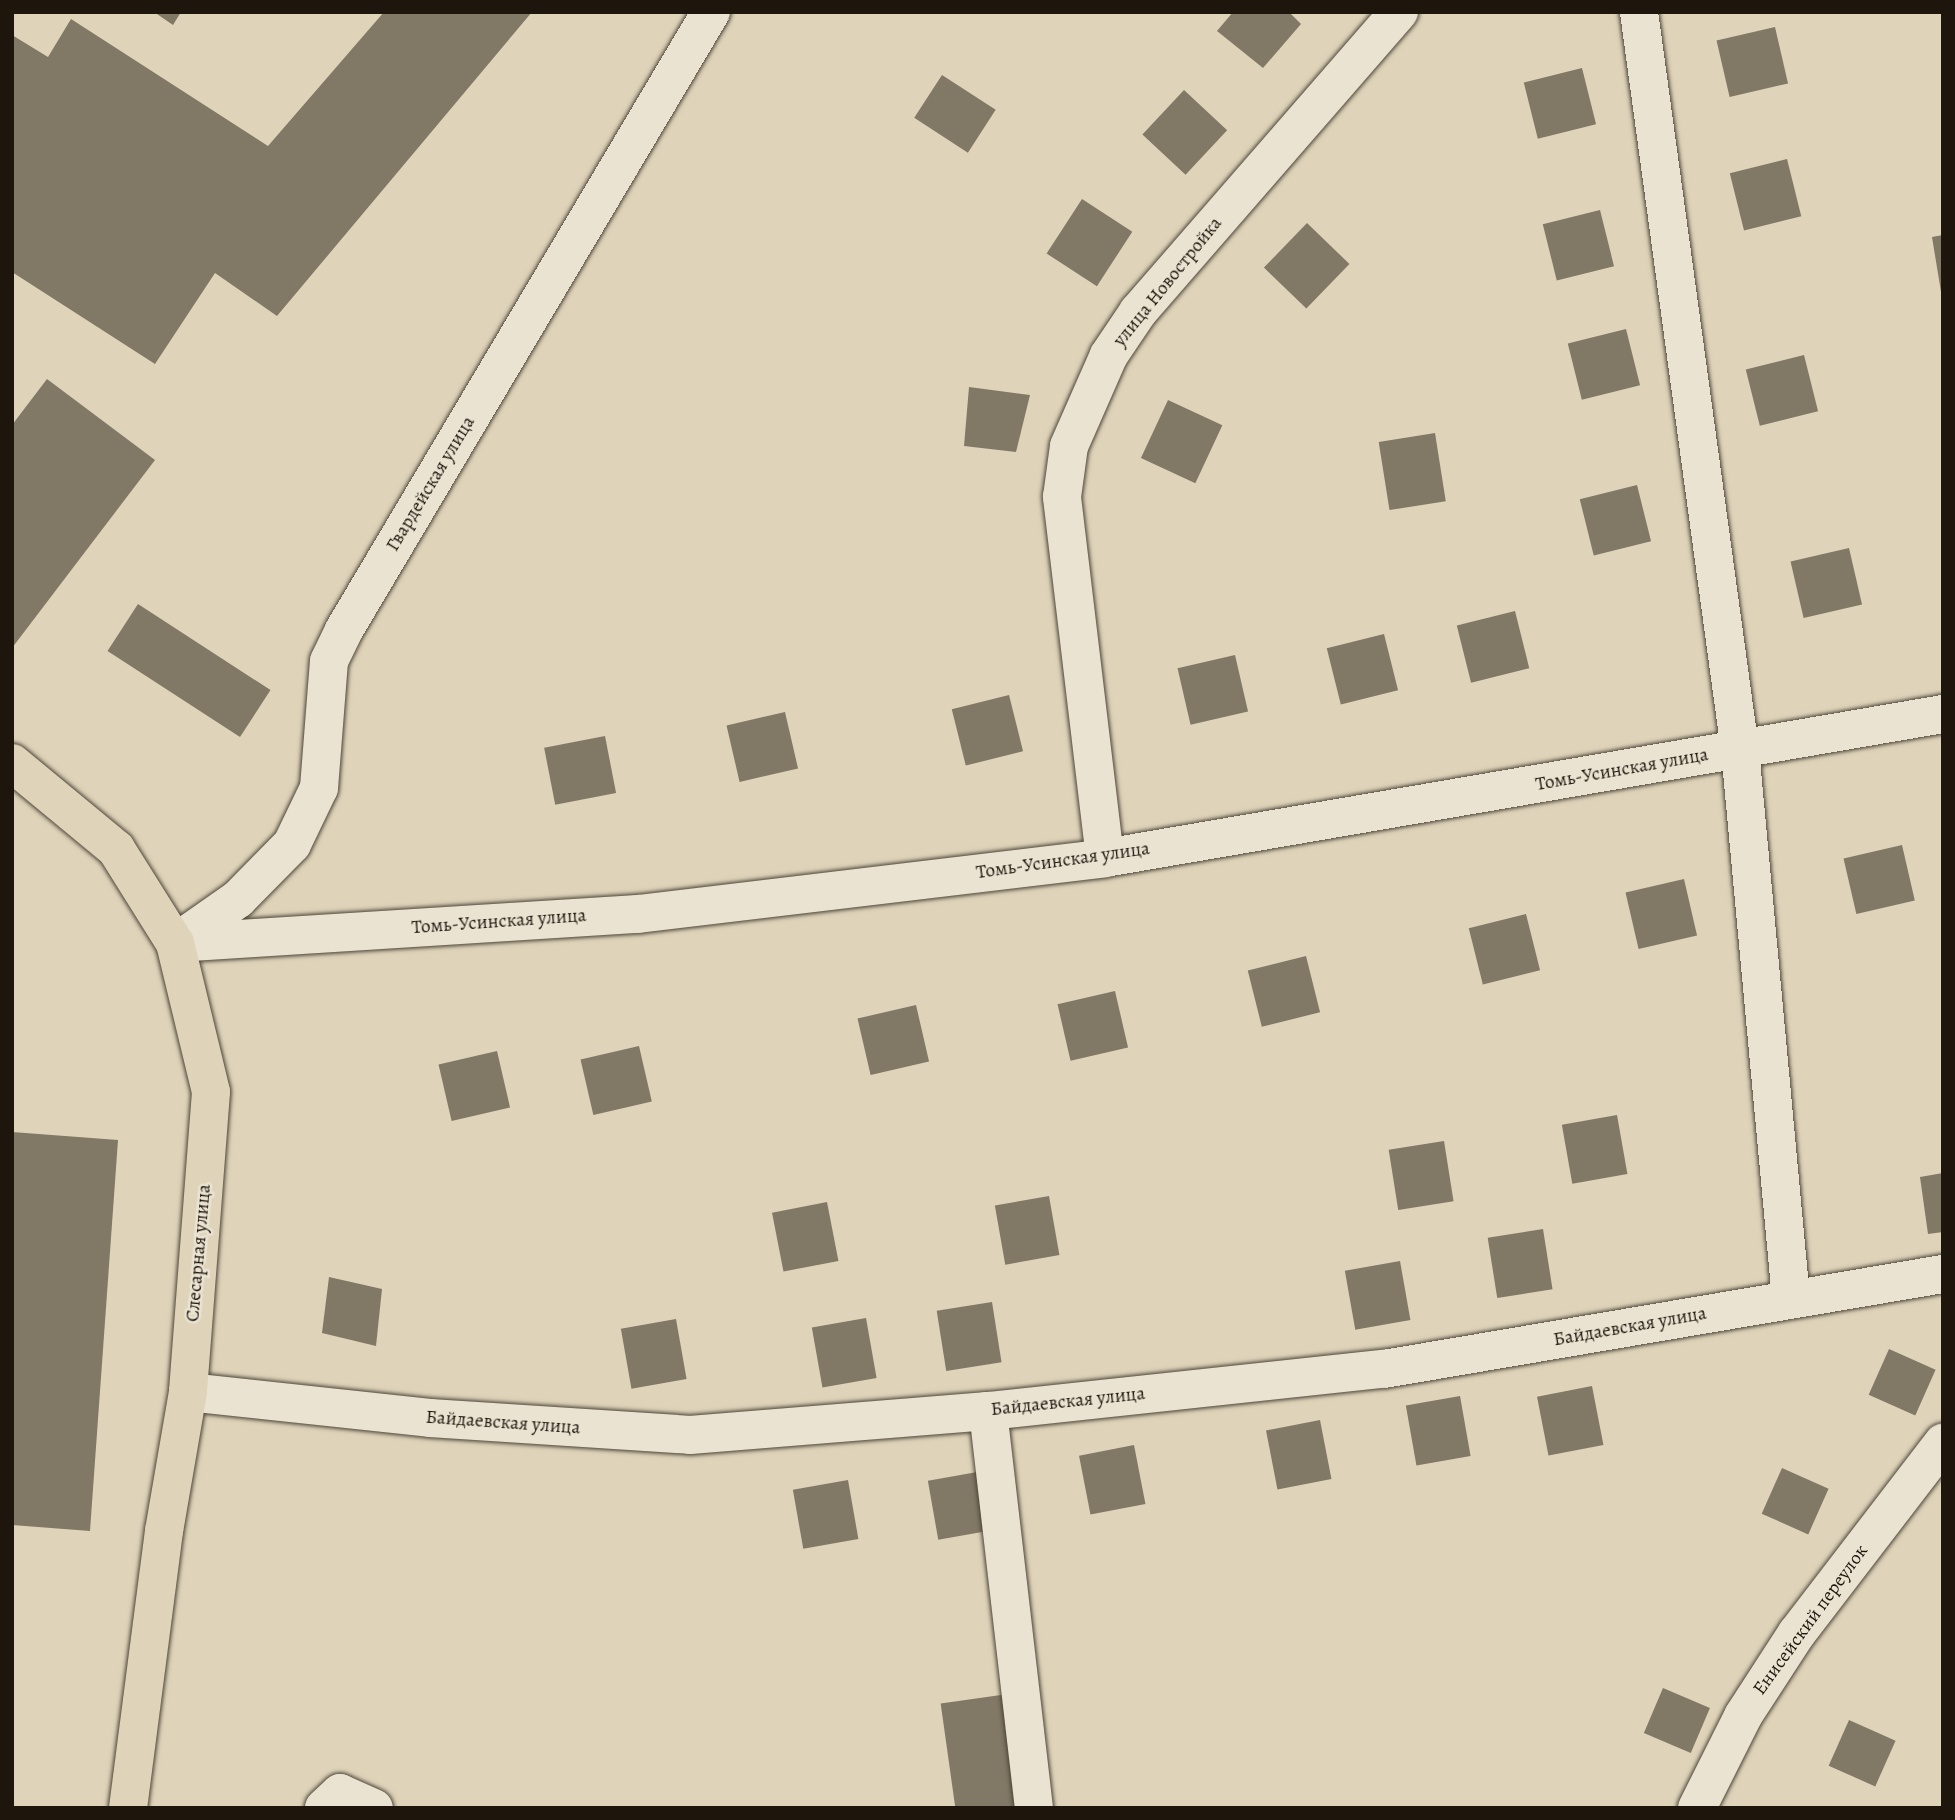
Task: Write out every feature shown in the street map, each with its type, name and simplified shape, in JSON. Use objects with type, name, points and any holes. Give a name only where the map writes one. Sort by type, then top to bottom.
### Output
[{"type":"main road","name":"Слесарная улица","points":[[12,763],[116,849],[175,943],[211,1092],[188,1392],[164,1531],[128,1808]]},
{"type":"street","name":"Гвардейская улица","points":[[175,943],[237,899],[292,844],[319,788],[329,661],[344,630],[711,12]]},
{"type":"street","name":"улица Новостройка","points":[[1105,858],[1062,497],[1069,446],[1109,355],[1138,312],[1399,12]]},
{"type":"street","points":[[1639,12],[1740,750],[1791,1299]]},
{"type":"street","name":"Томь-Усинская улица","points":[[175,943],[638,914],[1105,858],[1943,714]]},
{"type":"street","name":"Байдаевская улица","points":[[188,1392],[430,1418],[690,1435],[988,1410],[1384,1369],[1943,1274]]},
{"type":"street","points":[[988,1410],[1034,1808]]},
{"type":"street","name":"Енисейский переулок","points":[[1697,1808],[1743,1716],[1797,1633],[1943,1443]]},
{"type":"street","points":[[324,1808],[340,1793],[374,1808]]},
{"type":"building","points":[[154,12],[181,12],[173,25]]},
{"type":"building","points":[[384,12],[532,12],[277,316],[215,273],[155,364],[12,272],[12,35],[48,57],[71,19],[268,146]]},
{"type":"building","points":[[1233,12],[1289,12],[1301,24],[1263,68],[1217,31]]},
{"type":"building","points":[[1775,27],[1788,84],[1730,97],[1717,40]]},
{"type":"building","points":[[1582,68],[1596,124],[1538,139],[1524,83]]},
{"type":"building","points":[[942,75],[996,110],[968,153],[914,118]]},
{"type":"building","points":[[1184,90],[1227,130],[1186,175],[1142,135]]},
{"type":"building","points":[[1787,159],[1801,216],[1744,231],[1730,173]]},
{"type":"building","points":[[1082,199],[1132,232],[1097,286],[1047,254]]},
{"type":"building","points":[[1600,210],[1614,266],[1557,281],[1543,224]]},
{"type":"building","points":[[1307,223],[1349,264],[1306,309],[1264,268]]},
{"type":"building","points":[[1943,235],[1943,292],[1941,292],[1932,237]]},
{"type":"building","points":[[1626,329],[1640,385],[1582,400],[1568,344]]},
{"type":"building","points":[[1804,355],[1818,411],[1760,426],[1746,370]]},
{"type":"building","points":[[47,379],[155,460],[12,648],[12,425]]},
{"type":"building","points":[[969,387],[1030,395],[1016,452],[964,446]]},
{"type":"building","points":[[1168,400],[1222,425],[1195,483],[1141,458]]},
{"type":"building","points":[[1435,433],[1446,501],[1389,510],[1379,442]]},
{"type":"building","points":[[1637,485],[1651,541],[1594,556],[1580,499]]},
{"type":"building","points":[[1849,548],[1862,605],[1804,618],[1791,561]]},
{"type":"building","points":[[138,604],[271,690],[240,737],[108,651]]},
{"type":"building","points":[[1515,611],[1529,668],[1471,683],[1457,626]]},
{"type":"building","points":[[1384,634],[1398,690],[1341,705],[1327,648]]},
{"type":"building","points":[[1235,655],[1248,712],[1191,725],[1178,668]]},
{"type":"building","points":[[1009,695],[1023,751],[966,766],[952,709]]},
{"type":"building","points":[[785,712],[798,769],[740,782],[727,725]]},
{"type":"building","points":[[605,736],[616,793],[555,805],[544,748]]},
{"type":"building","points":[[1902,845],[1915,901],[1856,914],[1844,858]]},
{"type":"building","points":[[1684,879],[1697,936],[1639,949],[1626,892]]},
{"type":"building","points":[[1526,914],[1540,970],[1483,985],[1469,928]]},
{"type":"building","points":[[1306,956],[1320,1012],[1262,1027],[1248,971]]},
{"type":"building","points":[[1115,991],[1128,1048],[1071,1061],[1058,1004]]},
{"type":"building","points":[[916,1005],[929,1062],[871,1075],[858,1018]]},
{"type":"building","points":[[639,1046],[652,1102],[593,1115],[581,1059]]},
{"type":"building","points":[[497,1051],[510,1108],[452,1121],[439,1064]]},
{"type":"building","points":[[1617,1115],[1627,1174],[1572,1184],[1562,1125]]},
{"type":"building","points":[[12,1132],[118,1140],[90,1531],[12,1525]]},
{"type":"building","points":[[1444,1141],[1454,1201],[1398,1210],[1389,1150]]},
{"type":"building","points":[[1943,1173],[1943,1232],[1928,1234],[1920,1177]]},
{"type":"building","points":[[1049,1196],[1059,1255],[1005,1265],[995,1206]]},
{"type":"building","points":[[827,1202],[838,1261],[783,1272],[772,1213]]},
{"type":"building","points":[[1543,1229],[1553,1289],[1497,1298],[1488,1238]]},
{"type":"building","points":[[1400,1261],[1410,1320],[1355,1330],[1345,1271]]},
{"type":"building","points":[[329,1277],[382,1289],[376,1346],[322,1333]]},
{"type":"building","points":[[992,1302],[1002,1362],[946,1371],[937,1311]]},
{"type":"building","points":[[866,1318],[877,1378],[822,1388],[812,1328]]},
{"type":"building","points":[[676,1319],[687,1379],[631,1389],[621,1329]]},
{"type":"building","points":[[1889,1349],[1936,1370],[1915,1415],[1869,1395]]},
{"type":"building","points":[[1592,1386],[1603,1445],[1548,1456],[1537,1397]]},
{"type":"building","points":[[1460,1396],[1471,1456],[1416,1466],[1406,1406]]},
{"type":"building","points":[[1320,1420],[1331,1479],[1277,1489],[1266,1430]]},
{"type":"building","points":[[1134,1445],[1145,1504],[1090,1515],[1079,1456]]},
{"type":"building","points":[[1782,1468],[1829,1489],[1808,1534],[1762,1514]]},
{"type":"building","points":[[983,1471],[993,1530],[938,1540],[928,1481]]},
{"type":"building","points":[[848,1480],[858,1539],[803,1549],[793,1490]]},
{"type":"building","points":[[1663,1688],[1710,1708],[1691,1753],[1644,1733]]},
{"type":"building","points":[[1008,1694],[1024,1808],[955,1808],[941,1703]]},
{"type":"building","points":[[1849,1720],[1896,1741],[1875,1786],[1829,1766]]}]
